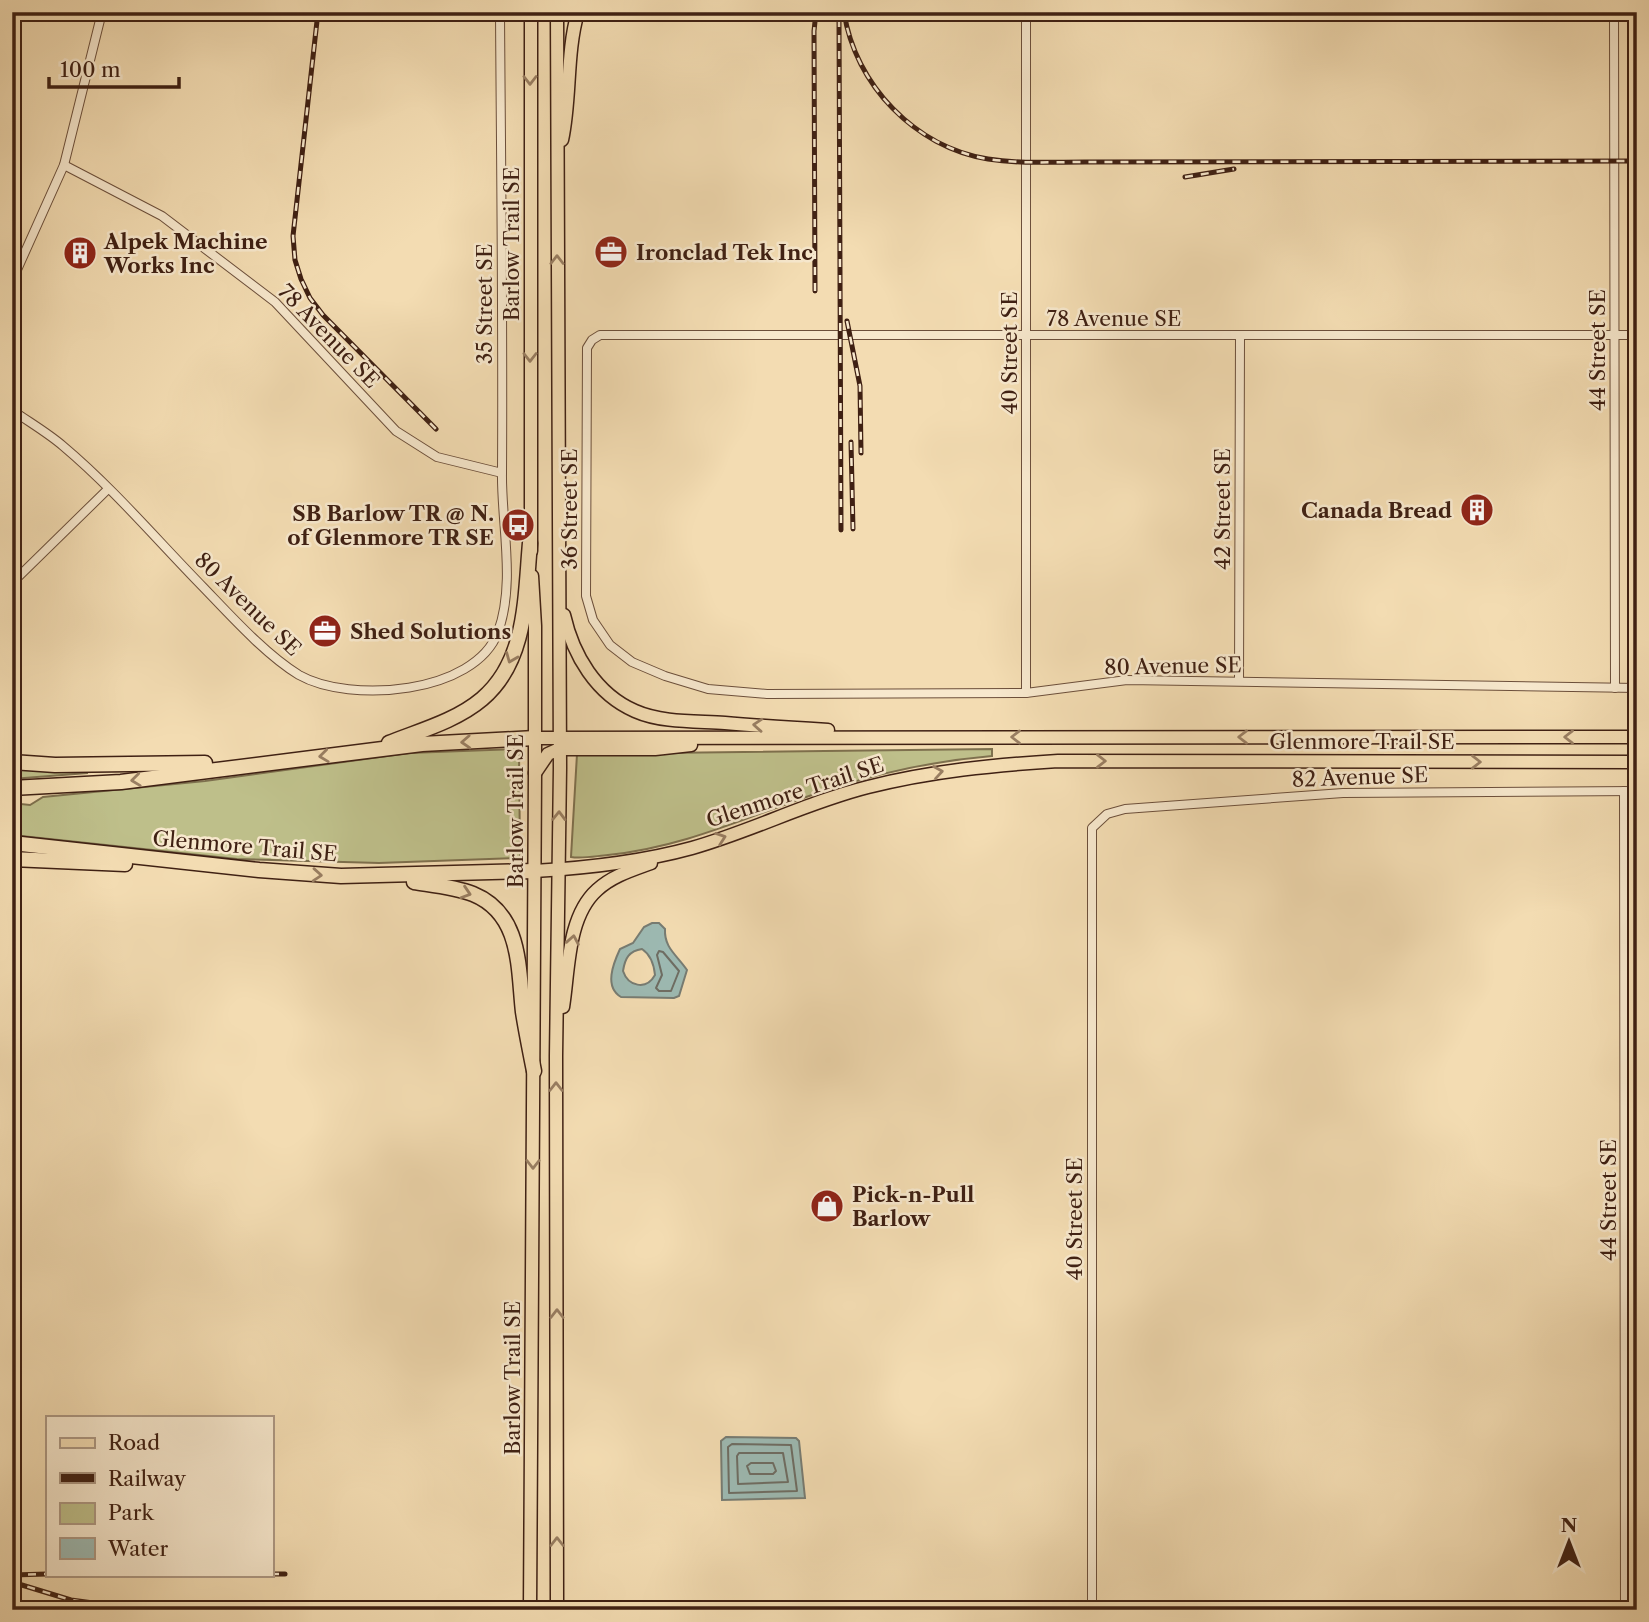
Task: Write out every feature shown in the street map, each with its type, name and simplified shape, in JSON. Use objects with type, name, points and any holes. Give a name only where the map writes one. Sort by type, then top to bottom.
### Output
[{"type":"highway","points":[[371,750],[453,717],[481,699],[505,673],[522,626],[530,543]]},
{"type":"highway","points":[[12,788],[121,782],[422,744],[535,738]]},
{"type":"highway","points":[[12,762],[55,765],[276,762]]},
{"type":"highway","name":"Glenmore Trail SE","points":[[12,843],[259,870],[374,877],[534,871]]},
{"type":"highway","points":[[12,859],[259,870]]},
{"type":"highway","points":[[374,877],[473,894],[487,901],[498,912],[515,940],[523,1014],[534,1071]]},
{"type":"main road","name":"Barlow Trail SE","points":[[530,1610],[535,774],[535,626],[530,543],[531,12]]},
{"type":"main road","name":"Barlow Trail SE","points":[[557,12],[557,1610]]},
{"type":"main road","points":[[557,164],[566,121],[578,12]]},
{"type":"main road","points":[[559,573],[570,638],[585,667],[612,697],[636,712],[676,720],[834,730],[875,737]]},
{"type":"main road","name":"Glenmore Trail SE","points":[[559,744],[655,749],[761,738],[1637,737]]},
{"type":"main road","points":[[535,738],[559,744]]},
{"type":"main road","points":[[535,774],[548,754],[559,744]]},
{"type":"main road","name":"Glenmore Trail SE","points":[[534,871],[654,858],[692,848],[867,787],[984,765],[1058,761],[1637,762]]},
{"type":"main road","points":[[556,1056],[575,931],[588,900],[598,889],[627,872],[692,848]]},
{"type":"main road","points":[[530,1570],[537,1610]]},
{"type":"street","points":[[12,281],[64,165],[102,12]]},
{"type":"street","name":"35 Street SE","points":[[500,12],[502,473],[506,596]]},
{"type":"street","name":"40 Street SE","points":[[1026,12],[1026,693]]},
{"type":"street","name":"44 Street SE","points":[[1614,12],[1615,688]]},
{"type":"street","name":"78 Avenue SE","points":[[64,165],[162,216],[275,302],[396,431],[437,457],[502,473]]},
{"type":"street","name":"78 Avenue SE","points":[[592,340],[600,335],[1637,335]]},
{"type":"street","name":"42 Street SE","points":[[1239,681],[1240,336]]},
{"type":"street","name":"36 Street SE","points":[[592,340],[587,348],[586,596],[593,620],[610,645],[632,662]]},
{"type":"street","name":"80 Avenue SE","points":[[12,410],[62,445],[231,616],[282,663],[302,676],[334,688],[362,690],[427,685],[464,670],[485,656],[498,632],[506,596]]},
{"type":"street","points":[[12,583],[108,489]]},
{"type":"street","name":"80 Avenue SE","points":[[632,662],[665,676],[708,689],[767,694],[1026,693],[1127,680],[1637,688]]},
{"type":"street","name":"44 Street SE","points":[[1624,791],[1625,1610]]},
{"type":"street","name":"82 Avenue SE","points":[[1092,828],[1107,814],[1125,809],[1329,794],[1637,791]]},
{"type":"street","name":"40 Street SE","points":[[1092,828],[1092,1610]]},
{"type":"green space","points":[[519,749],[520,858],[379,863],[237,859],[12,835],[12,803],[30,805],[43,797],[205,781],[409,753]]},
{"type":"green space","points":[[992,749],[992,756],[906,769],[842,785],[716,830],[664,845],[608,855],[571,857],[577,754]]},
{"type":"green space","points":[[12,765],[87,770],[87,773],[12,779]]},
{"type":"water","points":[[659,923],[665,929],[669,946],[687,970],[679,996],[621,997],[616,993],[611,981],[620,949],[633,943],[644,927]],"holes":[[[642,949],[652,960],[655,975],[647,983],[638,985],[625,976],[624,966],[631,953]]]},
{"type":"water","points":[[726,1437],[796,1438],[799,1441],[805,1498],[722,1500],[721,1441]]},
{"type":"railway","points":[[318,12],[293,236],[295,260],[310,298],[323,315],[436,429]]},
{"type":"railway","points":[[815,291],[816,12]]},
{"type":"railway","points":[[844,12],[850,39],[861,64],[875,87],[893,108],[913,126],[936,141],[961,152],[988,159],[1012,162],[1637,161]]},
{"type":"railway","points":[[839,19],[841,530]]},
{"type":"railway","points":[[1185,177],[1234,169]]},
{"type":"railway","points":[[847,321],[860,386],[861,453]]},
{"type":"railway","points":[[851,442],[853,529]]},
{"type":"railway","points":[[12,1575],[46,1574]]},
{"type":"railway","points":[[273,1574],[285,1574]]},
{"type":"railway","points":[[12,1582],[71,1600],[108,1605],[407,1603]]},
{"type":"place","name":"Ironclad Tek Inc","points":[[611,252]]},
{"type":"place","name":"Alpek Machine Works Inc","points":[[80,253]]},
{"type":"place","name":"Canada Bread","points":[[1477,510]]},
{"type":"place","name":"SB Barlow TR @ N. of Glenmore TR SE","points":[[518,525]]},
{"type":"place","name":"Shed Solutions","points":[[325,631]]},
{"type":"place","name":"Pick-n-Pull Barlow","points":[[827,1206]]}]
